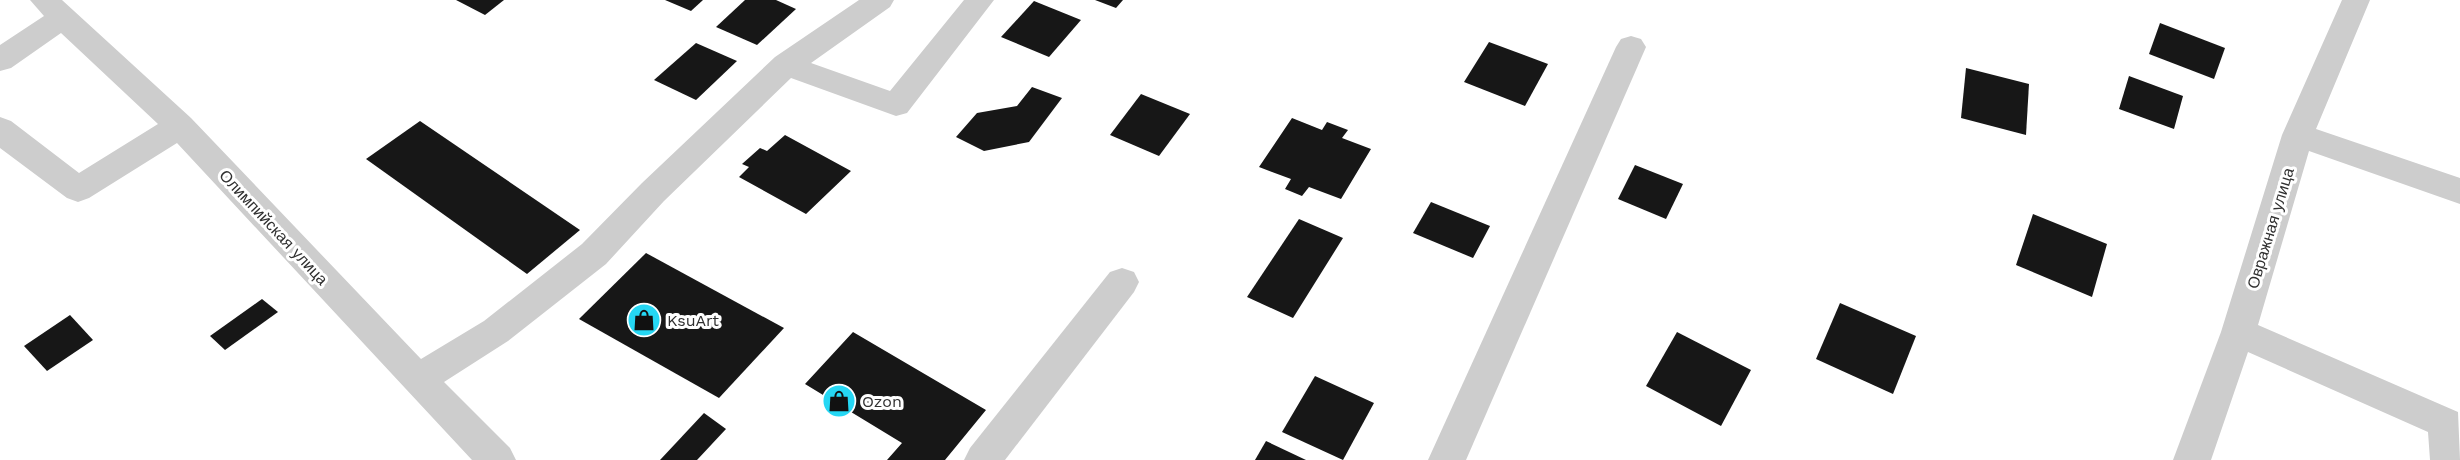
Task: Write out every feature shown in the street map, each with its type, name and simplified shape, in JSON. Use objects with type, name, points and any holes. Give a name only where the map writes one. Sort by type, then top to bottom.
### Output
[{"type":"street","points":[[418,380],[496,331],[594,254],[653,192],[786,65],[880,0]]},
{"type":"street","points":[[786,65],[896,105],[980,0]]},
{"type":"street","name":"Овражная улица","points":[[2192,460],[2238,332],[2298,135],[2356,0]]},
{"type":"street","points":[[0,60],[53,9]]},
{"type":"street","name":"Олимпийская улица","points":[[53,9],[180,126],[418,380],[497,460]]},
{"type":"street","points":[[1447,460],[1631,47]]},
{"type":"street","points":[[0,129],[7,137],[78,189],[180,126]]},
{"type":"street","points":[[2298,135],[2460,191]]},
{"type":"street","points":[[984,460],[1122,282]]},
{"type":"street","points":[[2238,332],[2445,423],[2449,460]]},
{"type":"building","points":[[456,0],[504,0],[485,15]]},
{"type":"building","points":[[665,0],[703,0],[691,11]]},
{"type":"building","points":[[745,0],[776,0],[796,9],[757,45],[716,27]]},
{"type":"building","points":[[1095,0],[1123,0],[1116,8]]},
{"type":"building","points":[[1034,1],[1081,20],[1049,57],[1001,37]]},
{"type":"building","points":[[2160,23],[2225,48],[2214,79],[2149,54]]},
{"type":"building","points":[[1489,42],[1548,64],[1525,106],[1464,82]]},
{"type":"building","points":[[696,43],[737,61],[696,100],[654,80]]},
{"type":"building","points":[[1966,68],[2029,84],[2026,135],[1961,118]]},
{"type":"building","points":[[2129,76],[2183,96],[2174,129],[2119,109]]},
{"type":"building","points":[[1032,87],[1062,98],[1029,142],[984,151],[956,137],[977,113],[1017,106]]},
{"type":"building","points":[[1141,94],[1190,114],[1159,156],[1110,135]]},
{"type":"building","points":[[1292,118],[1322,130],[1327,122],[1348,130],[1342,138],[1371,149],[1341,199],[1309,187],[1302,196],[1285,189],[1291,179],[1259,167]]},
{"type":"building","points":[[420,121],[580,230],[527,274],[366,159]]},
{"type":"building","points":[[785,135],[851,171],[806,214],[739,177],[749,167],[742,164],[760,148],[767,151]]},
{"type":"building","points":[[1635,165],[1683,184],[1666,219],[1618,199]]},
{"type":"building","points":[[1431,202],[1490,226],[1473,258],[1413,233]]},
{"type":"building","points":[[2033,214],[2107,244],[2092,297],[2016,265]]},
{"type":"building","points":[[1299,219],[1343,238],[1293,318],[1247,297]]},
{"type":"building","points":[[646,253],[784,328],[719,398],[579,319]]},
{"type":"building","points":[[262,299],[278,312],[225,350],[210,336]]},
{"type":"building","points":[[1840,303],[1916,336],[1893,394],[1816,359]]},
{"type":"building","points":[[70,315],[93,340],[47,371],[24,346]]},
{"type":"building","points":[[853,332],[986,410],[945,460],[887,460],[902,443],[805,384]]},
{"type":"building","points":[[1677,332],[1751,370],[1721,426],[1646,386]]},
{"type":"building","points":[[1315,376],[1374,403],[1343,460],[1282,432]]},
{"type":"building","points":[[704,413],[726,429],[697,460],[660,460]]},
{"type":"building","points":[[1266,441],[1306,460],[1255,460]]},
{"type":"place","name":"KsuArt","points":[[644,320]]},
{"type":"place","name":"Ozon","points":[[839,401]]}]
